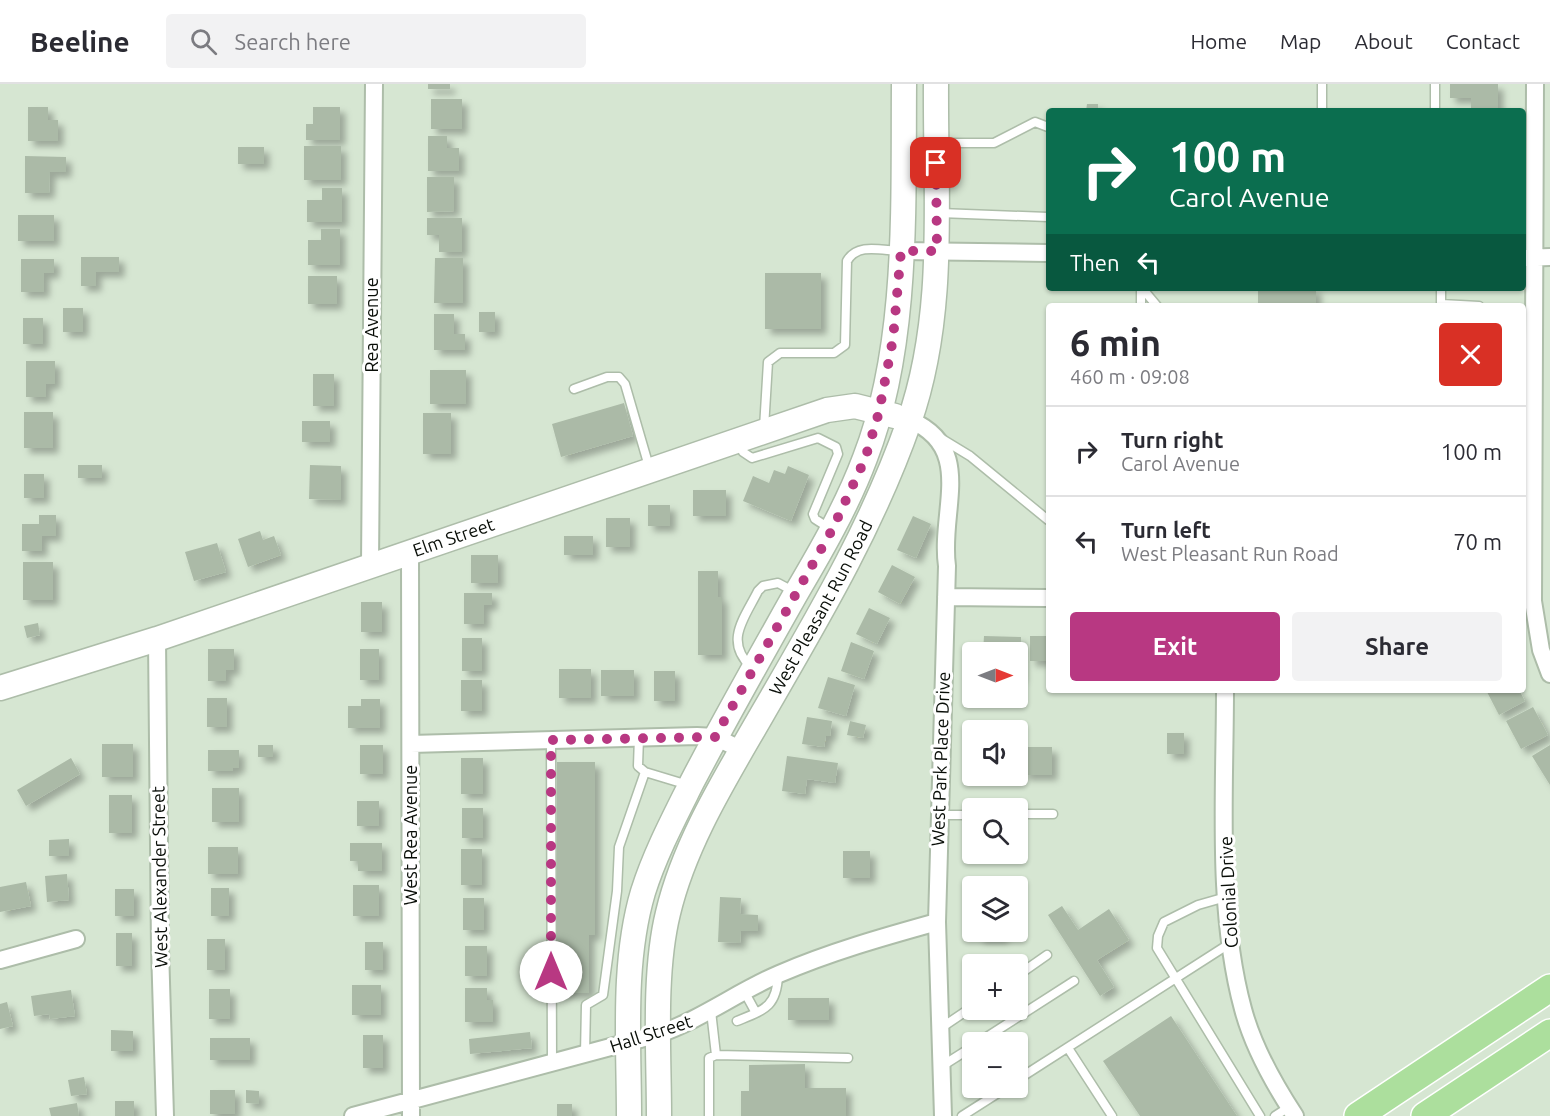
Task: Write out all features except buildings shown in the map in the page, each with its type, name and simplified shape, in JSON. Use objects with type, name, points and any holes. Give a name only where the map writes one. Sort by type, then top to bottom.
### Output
[{"type":"main road","name":"West Pleasant Run Road","points":[[629,1116],[630,978],[643,894],[664,837],[715,737],[832,530],[865,459],[879,412],[893,339],[901,251],[904,84]]},
{"type":"main road","name":"West Pleasant Run Road","points":[[659,1116],[662,953],[667,915],[677,879],[697,834],[742,750],[850,561],[878,501],[910,420],[928,343],[937,251],[936,84]]},
{"type":"main road","name":"Elm Street","points":[[0,688],[157,639],[764,431],[814,427],[841,407],[855,406],[910,420]]},
{"type":"main road","points":[[1358,1116],[1550,988]]},
{"type":"main road","points":[[1425,1116],[1539,1040],[1506,1018]]},
{"type":"street","name":"Rea Avenue","points":[[370,565],[374,84]]},
{"type":"street","points":[[1535,84],[1536,258],[1528,601],[1550,674]]},
{"type":"street","points":[[901,251],[1046,253]]},
{"type":"street","points":[[910,420],[936,435]]},
{"type":"street","name":"West Park Place Drive","points":[[936,435],[948,460],[950,482],[945,552],[946,597],[937,922],[943,1116]]},
{"type":"street","name":"West Rea Avenue","points":[[410,553],[411,1109]]},
{"type":"street","points":[[946,597],[1046,598]]},
{"type":"street","name":"West Alexander Street","points":[[157,639],[160,948],[165,1116]]},
{"type":"street","name":"Colonial Drive","points":[[1225,693],[1226,897],[1229,944],[1243,1011],[1260,1055],[1287,1113]]},
{"type":"street","points":[[411,744],[715,737],[742,750]]},
{"type":"street","name":"Hall Street","points":[[353,1116],[411,1109],[552,1064],[659,1034],[692,1022],[778,974],[843,948],[937,922]]},
{"type":"street","points":[[5,959],[76,939]]},
{"type":"lane","points":[[1322,84],[1322,108]]},
{"type":"lane","points":[[1436,84],[1436,108]]},
{"type":"lane","points":[[936,143],[994,143],[1035,122],[1046,126]]},
{"type":"lane","points":[[936,213],[1046,217]]},
{"type":"lane","points":[[764,431],[768,362],[780,353],[840,351],[845,345],[847,261],[852,252],[859,249],[901,251]]},
{"type":"lane","points":[[1144,291],[1154,303]]},
{"type":"lane","points":[[574,388],[607,377],[619,377],[625,384],[650,471]]},
{"type":"lane","points":[[738,440],[743,452],[752,458],[814,427],[836,447],[838,454],[813,514],[815,519],[832,530]]},
{"type":"lane","points":[[936,435],[970,456],[1046,518]]},
{"type":"lane","points":[[753,670],[739,655],[737,643],[738,630],[758,591],[763,586],[778,583],[796,593]]},
{"type":"lane","points":[[639,737],[638,766],[645,772],[690,786]]},
{"type":"lane","points":[[551,740],[552,1064]]},
{"type":"lane","points":[[585,1055],[586,1005],[603,995],[619,847],[645,772]]},
{"type":"lane","points":[[1028,814],[1053,814]]},
{"type":"lane","points":[[940,815],[962,815]]},
{"type":"lane","points":[[1226,897],[1198,905],[1164,922],[1158,936],[1157,948],[1260,1116]]},
{"type":"lane","points":[[1028,1073],[1229,944]]},
{"type":"lane","points":[[1028,968],[1047,955]]},
{"type":"lane","points":[[737,1021],[766,1009],[778,993],[778,974]]},
{"type":"lane","points":[[995,1032],[1074,981]]},
{"type":"lane","points":[[744,991],[756,1013]]},
{"type":"lane","points":[[711,1011],[716,1055]]},
{"type":"lane","points":[[940,1029],[962,1014]]},
{"type":"lane","points":[[1068,1048],[1112,1116]]},
{"type":"lane","points":[[942,1066],[962,1053]]},
{"type":"lane","points":[[709,1116],[709,1058],[716,1055],[848,1058]]},
{"type":"lane","points":[[962,1116],[990,1098]]},
{"type":"route","points":[[551,972],[551,740],[715,737],[832,530],[865,459],[879,412],[893,339],[901,251],[937,251],[936,163]]}]
